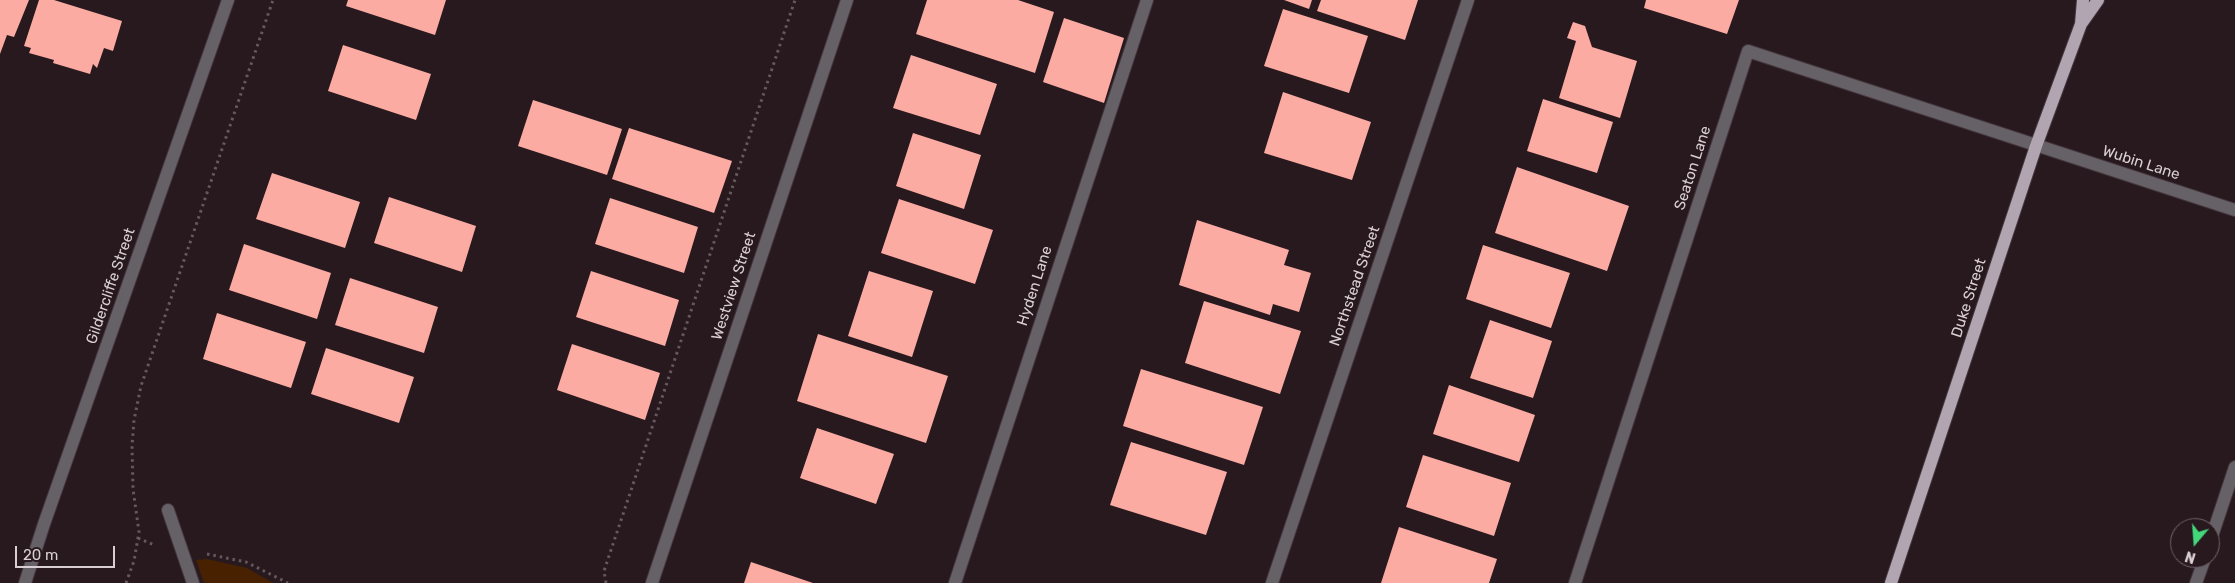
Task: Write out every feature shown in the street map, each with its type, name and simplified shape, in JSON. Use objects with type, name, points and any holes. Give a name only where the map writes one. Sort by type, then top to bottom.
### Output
[{"type":"main road","name":"Duke Street","points":[[2082,24],[2083,0]]},
{"type":"main road","name":"Duke Street","points":[[1891,583],[2036,146],[2082,24],[2098,0]]},
{"type":"street","name":"Gildercliffe Street","points":[[25,583],[228,0]]},
{"type":"street","name":"Westview Street","points":[[652,583],[847,0]]},
{"type":"street","name":"Hyden Lane","points":[[955,583],[1147,0]]},
{"type":"street","name":"Northstead Street","points":[[1272,583],[1468,0]]},
{"type":"street","name":"Seaton Lane","points":[[1575,583],[1748,51],[2036,146]]},
{"type":"street","name":"Wubin Lane","points":[[2036,146],[2235,210]]},
{"type":"street","points":[[2218,518],[2235,467]]},
{"type":"street","points":[[168,510],[193,583]]},
{"type":"street","points":[[2196,583],[2201,568]]},
{"type":"path","points":[[126,583],[134,561],[139,532],[133,489],[132,446],[134,420],[141,386],[273,0]]},
{"type":"path","points":[[606,583],[604,571],[795,0]]},
{"type":"path","points":[[138,538],[159,547],[183,552],[212,554],[246,562],[288,583]]},
{"type":"shaded area","points":[[207,559],[247,568],[273,583],[204,583],[196,560]]},
{"type":"building","points":[[0,0],[29,0],[14,37],[7,35],[0,54]]},
{"type":"building","points":[[39,0],[54,0],[122,21],[113,51],[104,48],[97,68],[93,64],[90,74],[53,63],[54,60],[29,53],[31,48],[24,46]]},
{"type":"building","points":[[348,0],[446,0],[435,35],[346,6]]},
{"type":"building","points":[[927,0],[1018,0],[1054,12],[1035,73],[916,34]]},
{"type":"building","points":[[1284,0],[1312,0],[1309,9]]},
{"type":"building","points":[[1321,0],[1418,0],[1405,40],[1317,11]]},
{"type":"building","points":[[1646,0],[1739,0],[1727,34],[1644,8]]},
{"type":"building","points":[[1283,9],[1368,36],[1349,93],[1264,66]]},
{"type":"building","points":[[1064,18],[1124,38],[1104,103],[1043,82]]},
{"type":"building","points":[[1573,22],[1585,26],[1592,47],[1637,61],[1620,118],[1559,98],[1576,41],[1567,38]]},
{"type":"building","points":[[343,45],[431,74],[416,120],[328,91]]},
{"type":"building","points":[[911,55],[997,84],[980,135],[893,108]]},
{"type":"building","points":[[1283,92],[1371,122],[1352,180],[1264,153]]},
{"type":"building","points":[[1543,99],[1613,122],[1597,173],[1527,151]]},
{"type":"building","points":[[533,100],[622,129],[607,175],[518,146]]},
{"type":"building","points":[[629,128],[732,161],[714,213],[612,179]]},
{"type":"building","points":[[913,133],[981,155],[964,209],[896,186]]},
{"type":"building","points":[[1517,167],[1629,206],[1607,271],[1495,233]]},
{"type":"building","points":[[272,173],[360,202],[345,248],[256,219]]},
{"type":"building","points":[[389,197],[476,226],[462,272],[374,243]]},
{"type":"building","points":[[610,198],[698,227],[684,273],[595,244]]},
{"type":"building","points":[[899,199],[993,230],[975,284],[881,253]]},
{"type":"building","points":[[1197,220],[1289,250],[1284,265],[1311,273],[1299,312],[1273,304],[1270,315],[1179,285]]},
{"type":"building","points":[[244,244],[331,273],[317,319],[229,290]]},
{"type":"building","points":[[1483,245],[1570,273],[1551,328],[1466,299]]},
{"type":"building","points":[[591,271],[679,300],[665,346],[576,317]]},
{"type":"building","points":[[869,271],[933,291],[912,357],[848,336]]},
{"type":"building","points":[[350,278],[438,307],[424,353],[335,325]]},
{"type":"building","points":[[1204,301],[1301,331],[1280,394],[1185,363]]},
{"type":"building","points":[[217,313],[306,342],[291,388],[203,359]]},
{"type":"building","points":[[1490,320],[1552,341],[1533,398],[1470,378]]},
{"type":"building","points":[[818,334],[948,376],[926,443],[797,401]]},
{"type":"building","points":[[572,344],[660,373],[645,420],[557,390]]},
{"type":"building","points":[[326,348],[414,377],[399,423],[311,394]]},
{"type":"building","points":[[1141,369],[1263,407],[1244,465],[1123,426]]},
{"type":"building","points":[[1449,385],[1535,415],[1519,462],[1433,434]]},
{"type":"building","points":[[817,428],[894,454],[876,504],[800,478]]},
{"type":"building","points":[[1131,442],[1227,472],[1206,535],[1110,505]]},
{"type":"building","points":[[1423,455],[1511,483],[1494,536],[1406,507]]},
{"type":"building","points":[[1399,527],[1497,559],[1489,583],[1381,583]]},
{"type":"building","points":[[751,562],[813,583],[744,583]]}]
